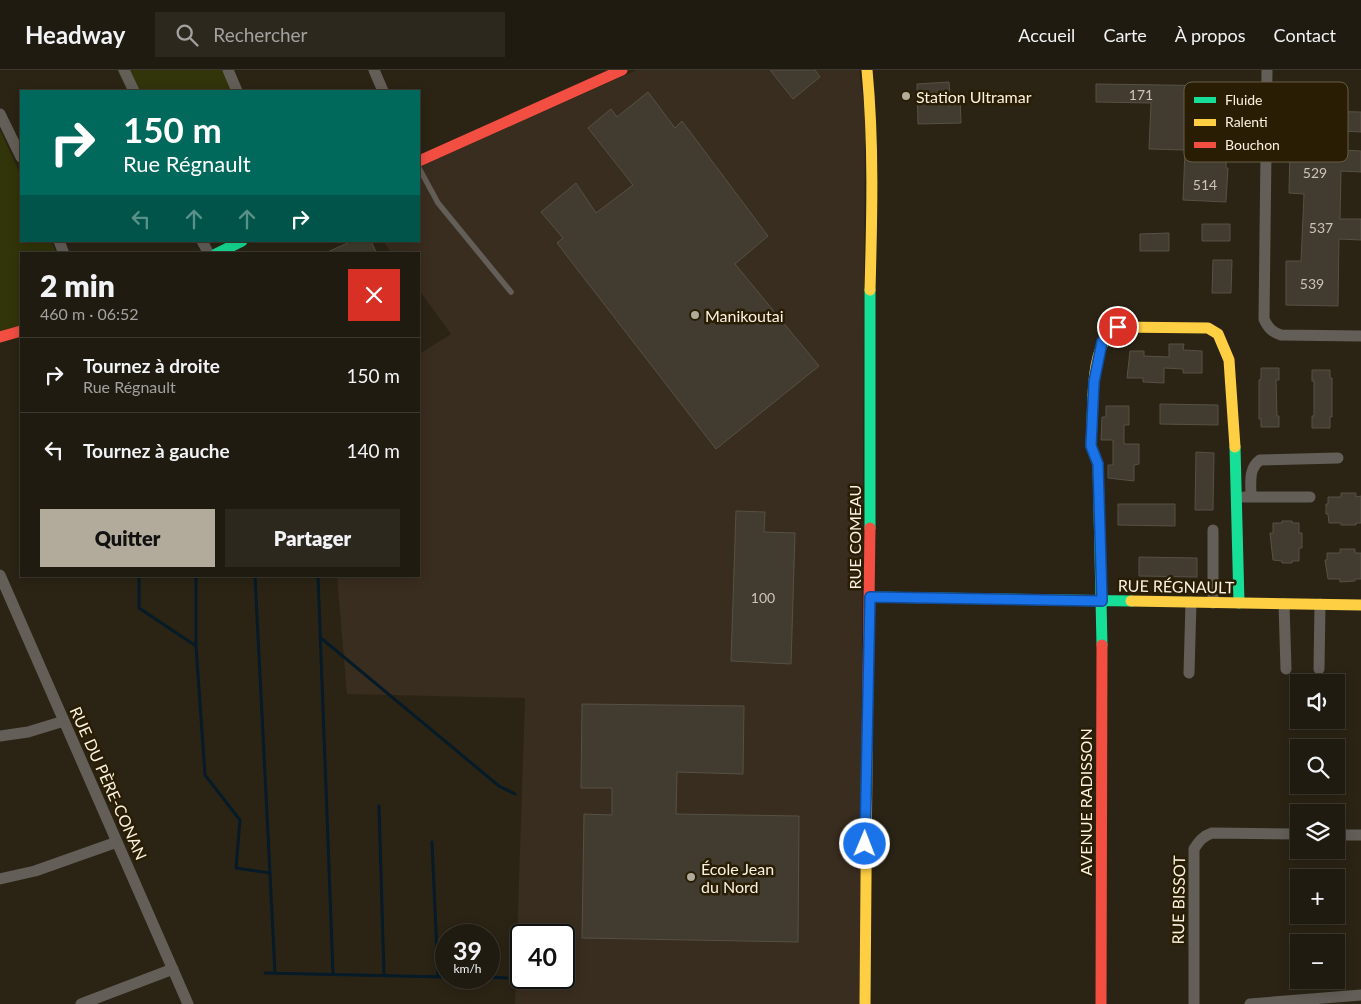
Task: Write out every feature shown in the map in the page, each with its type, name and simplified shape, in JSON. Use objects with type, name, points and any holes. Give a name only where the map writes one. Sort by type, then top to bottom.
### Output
[{"type":"street","points":[[124,70],[134,90]]},
{"type":"street","points":[[228,70],[237,90]]},
{"type":"street","points":[[374,70],[383,90]]},
{"type":"street","points":[[420,161],[622,70]]},
{"type":"street","name":"RUE COMEAU","points":[[865,1004],[872,192],[872,111],[867,70]]},
{"type":"street","points":[[0,114],[20,155]]},
{"type":"street","points":[[1265,162],[1264,319],[1271,330],[1281,335],[1361,336]]},
{"type":"street","points":[[220,252],[240,242]]},
{"type":"street","name":"AVENUE RADISSON","points":[[1101,1004],[1102,601],[1098,464],[1091,446],[1094,382],[1102,342],[1110,331],[1118,327],[1208,328],[1218,334],[1223,343],[1228,360],[1236,454],[1239,603]]},
{"type":"street","points":[[0,337],[20,331]]},
{"type":"street","points":[[1251,497],[1251,473],[1255,463],[1260,460],[1338,458]]},
{"type":"street","points":[[1237,496],[1310,497]]},
{"type":"street","points":[[1213,530],[1213,602]]},
{"type":"street","name":"RUE DU PÈRE-CONAN","points":[[0,574],[6,601],[64,721],[188,1004]]},
{"type":"street","name":"RUE RÉGNAULT","points":[[870,597],[1361,605]]},
{"type":"street","points":[[1189,673],[1191,602]]},
{"type":"street","points":[[1284,604],[1286,668]]},
{"type":"street","points":[[1319,669],[1320,604]]},
{"type":"street","points":[[0,736],[28,732],[64,721]]},
{"type":"street","name":"RUE BISSOT","points":[[1194,1004],[1194,849],[1204,835],[1212,833],[1290,834]]},
{"type":"street","points":[[1345,835],[1361,835]]},
{"type":"street","points":[[0,878],[35,871],[117,842]]},
{"type":"street","points":[[82,1004],[173,969]]},
{"type":"street","points":[[1250,1004],[1361,995]]},
{"type":"lane","points":[[420,170],[438,203],[511,292]]},
{"type":"shaded area","points":[[117,70],[222,70],[232,90],[127,90]]},
{"type":"shaded area","points":[[637,70],[859,70],[865,113],[860,1004],[515,1004],[515,989],[575,989],[575,924],[518,924],[525,698],[347,694],[337,577],[420,577],[420,353],[451,334],[420,291],[420,252],[391,252],[384,242],[420,242],[420,167]]},
{"type":"shaded area","points":[[0,130],[20,174],[20,242],[51,242],[56,252],[20,252],[20,335],[0,341]]},
{"type":"building","points":[[770,70],[815,70],[820,77],[793,99]]},
{"type":"building","points":[[949,82],[950,97],[960,97],[961,123],[918,124],[917,84]]},
{"type":"building","points":[[1096,84],[1184,85],[1184,150],[1149,149],[1151,103],[1096,102]]},
{"type":"building","name":"Manikoutai","points":[[648,92],[675,128],[682,121],[768,236],[735,264],[819,366],[716,449],[557,243],[563,238],[541,212],[576,183],[596,213],[633,185],[588,128],[611,109],[617,117]]},
{"type":"building","points":[[1348,112],[1361,112],[1361,132],[1348,131]]},
{"type":"building","points":[[1348,150],[1361,151],[1361,172],[1341,171],[1340,219],[1361,219],[1361,240],[1339,239],[1338,306],[1286,305],[1286,261],[1301,261],[1304,194],[1289,193],[1290,162],[1348,162]]},
{"type":"building","points":[[1185,162],[1226,162],[1226,168],[1228,168],[1226,202],[1183,200]]},
{"type":"building","points":[[1202,224],[1230,224],[1230,241],[1202,241]]},
{"type":"building","points":[[1169,233],[1169,251],[1140,251],[1140,234]]},
{"type":"building","points":[[350,242],[371,242],[376,252],[327,252]]},
{"type":"building","points":[[1213,260],[1232,260],[1231,293],[1212,293]]},
{"type":"building","points":[[1169,344],[1184,344],[1183,350],[1202,351],[1202,373],[1183,373],[1183,369],[1164,368],[1164,383],[1143,382],[1143,378],[1127,378],[1130,351],[1144,351],[1144,356],[1169,357]]},
{"type":"building","points":[[1261,368],[1279,368],[1279,380],[1276,380],[1279,427],[1261,427],[1261,419],[1259,419],[1259,380],[1261,379]]},
{"type":"building","points":[[1312,370],[1330,370],[1330,378],[1332,378],[1332,417],[1330,417],[1330,428],[1312,428],[1314,381],[1312,381]]},
{"type":"building","points":[[1160,404],[1218,405],[1218,425],[1160,424]]},
{"type":"building","points":[[1106,406],[1129,406],[1129,425],[1124,425],[1124,444],[1139,444],[1139,464],[1134,465],[1134,481],[1108,478],[1108,465],[1113,465],[1113,440],[1101,440],[1102,417],[1106,417]]},
{"type":"building","points":[[1196,452],[1214,453],[1213,510],[1195,510]]},
{"type":"building","points":[[1341,493],[1356,493],[1356,497],[1361,496],[1361,523],[1341,525],[1341,523],[1329,523],[1328,514],[1326,514],[1328,497],[1341,497]]},
{"type":"building","points":[[1118,504],[1175,504],[1175,526],[1118,525]]},
{"type":"building","points":[[736,511],[765,512],[764,532],[795,533],[791,664],[731,661]]},
{"type":"building","points":[[1282,521],[1299,523],[1299,533],[1302,533],[1302,548],[1299,548],[1299,561],[1282,563],[1282,561],[1273,560],[1270,533],[1273,533],[1273,523],[1282,523]]},
{"type":"building","points":[[1340,549],[1355,549],[1355,553],[1361,553],[1361,579],[1340,582],[1340,579],[1328,579],[1325,560],[1327,560],[1327,553],[1340,553]]},
{"type":"building","points":[[1139,557],[1197,558],[1197,577],[1139,576]]},
{"type":"building","name":"École Jean du Nord","points":[[582,704],[744,706],[743,774],[677,772],[676,814],[799,816],[798,942],[582,938],[584,814],[612,815],[612,788],[581,788]]},
{"type":"waterway","points":[[139,577],[139,608],[196,646]]},
{"type":"waterway","points":[[196,577],[196,646],[205,775],[240,820],[236,868],[270,873]]},
{"type":"waterway","points":[[255,577],[275,973]]},
{"type":"waterway","points":[[318,577],[333,974]]},
{"type":"waterway","points":[[321,638],[499,786],[515,794]]},
{"type":"waterway","points":[[379,806],[384,975]]},
{"type":"waterway","points":[[432,842],[436,924]]},
{"type":"waterway","points":[[265,973],[435,977]]},
{"type":"waterway","points":[[500,978],[507,978]]},
{"type":"traffic: fast","points":[[220,252],[240,242]]},
{"type":"traffic: fast","points":[[870,290],[870,528]]},
{"type":"traffic: fast","points":[[1093,395],[1091,446],[1098,464],[1102,645]]},
{"type":"traffic: fast","points":[[1235,447],[1239,603]]},
{"type":"traffic: fast","points":[[870,597],[1131,601]]},
{"type":"traffic: slow","points":[[867,70],[872,152],[870,290]]},
{"type":"traffic: slow","points":[[1093,395],[1094,377],[1101,348],[1105,339],[1118,327],[1208,328],[1218,334],[1229,360],[1235,447]]},
{"type":"traffic: slow","points":[[1131,601],[1361,605]]},
{"type":"traffic: slow","points":[[865,1004],[867,752]]},
{"type":"traffic: jam","points":[[420,161],[622,70]]},
{"type":"traffic: jam","points":[[0,337],[20,331]]},
{"type":"traffic: jam","points":[[867,752],[870,528]]},
{"type":"traffic: jam","points":[[1101,1004],[1102,645]]},
{"type":"place","name":"Station Ultramar","points":[[906,96]]},
{"type":"place","name":"Manikoutai","points":[[695,315]]},
{"type":"place","name":"École Jean du Nord","points":[[691,877]]},
{"type":"route","points":[[865,844],[870,597],[1102,601],[1098,464],[1091,446],[1094,382],[1102,342],[1110,331],[1118,327]]}]
